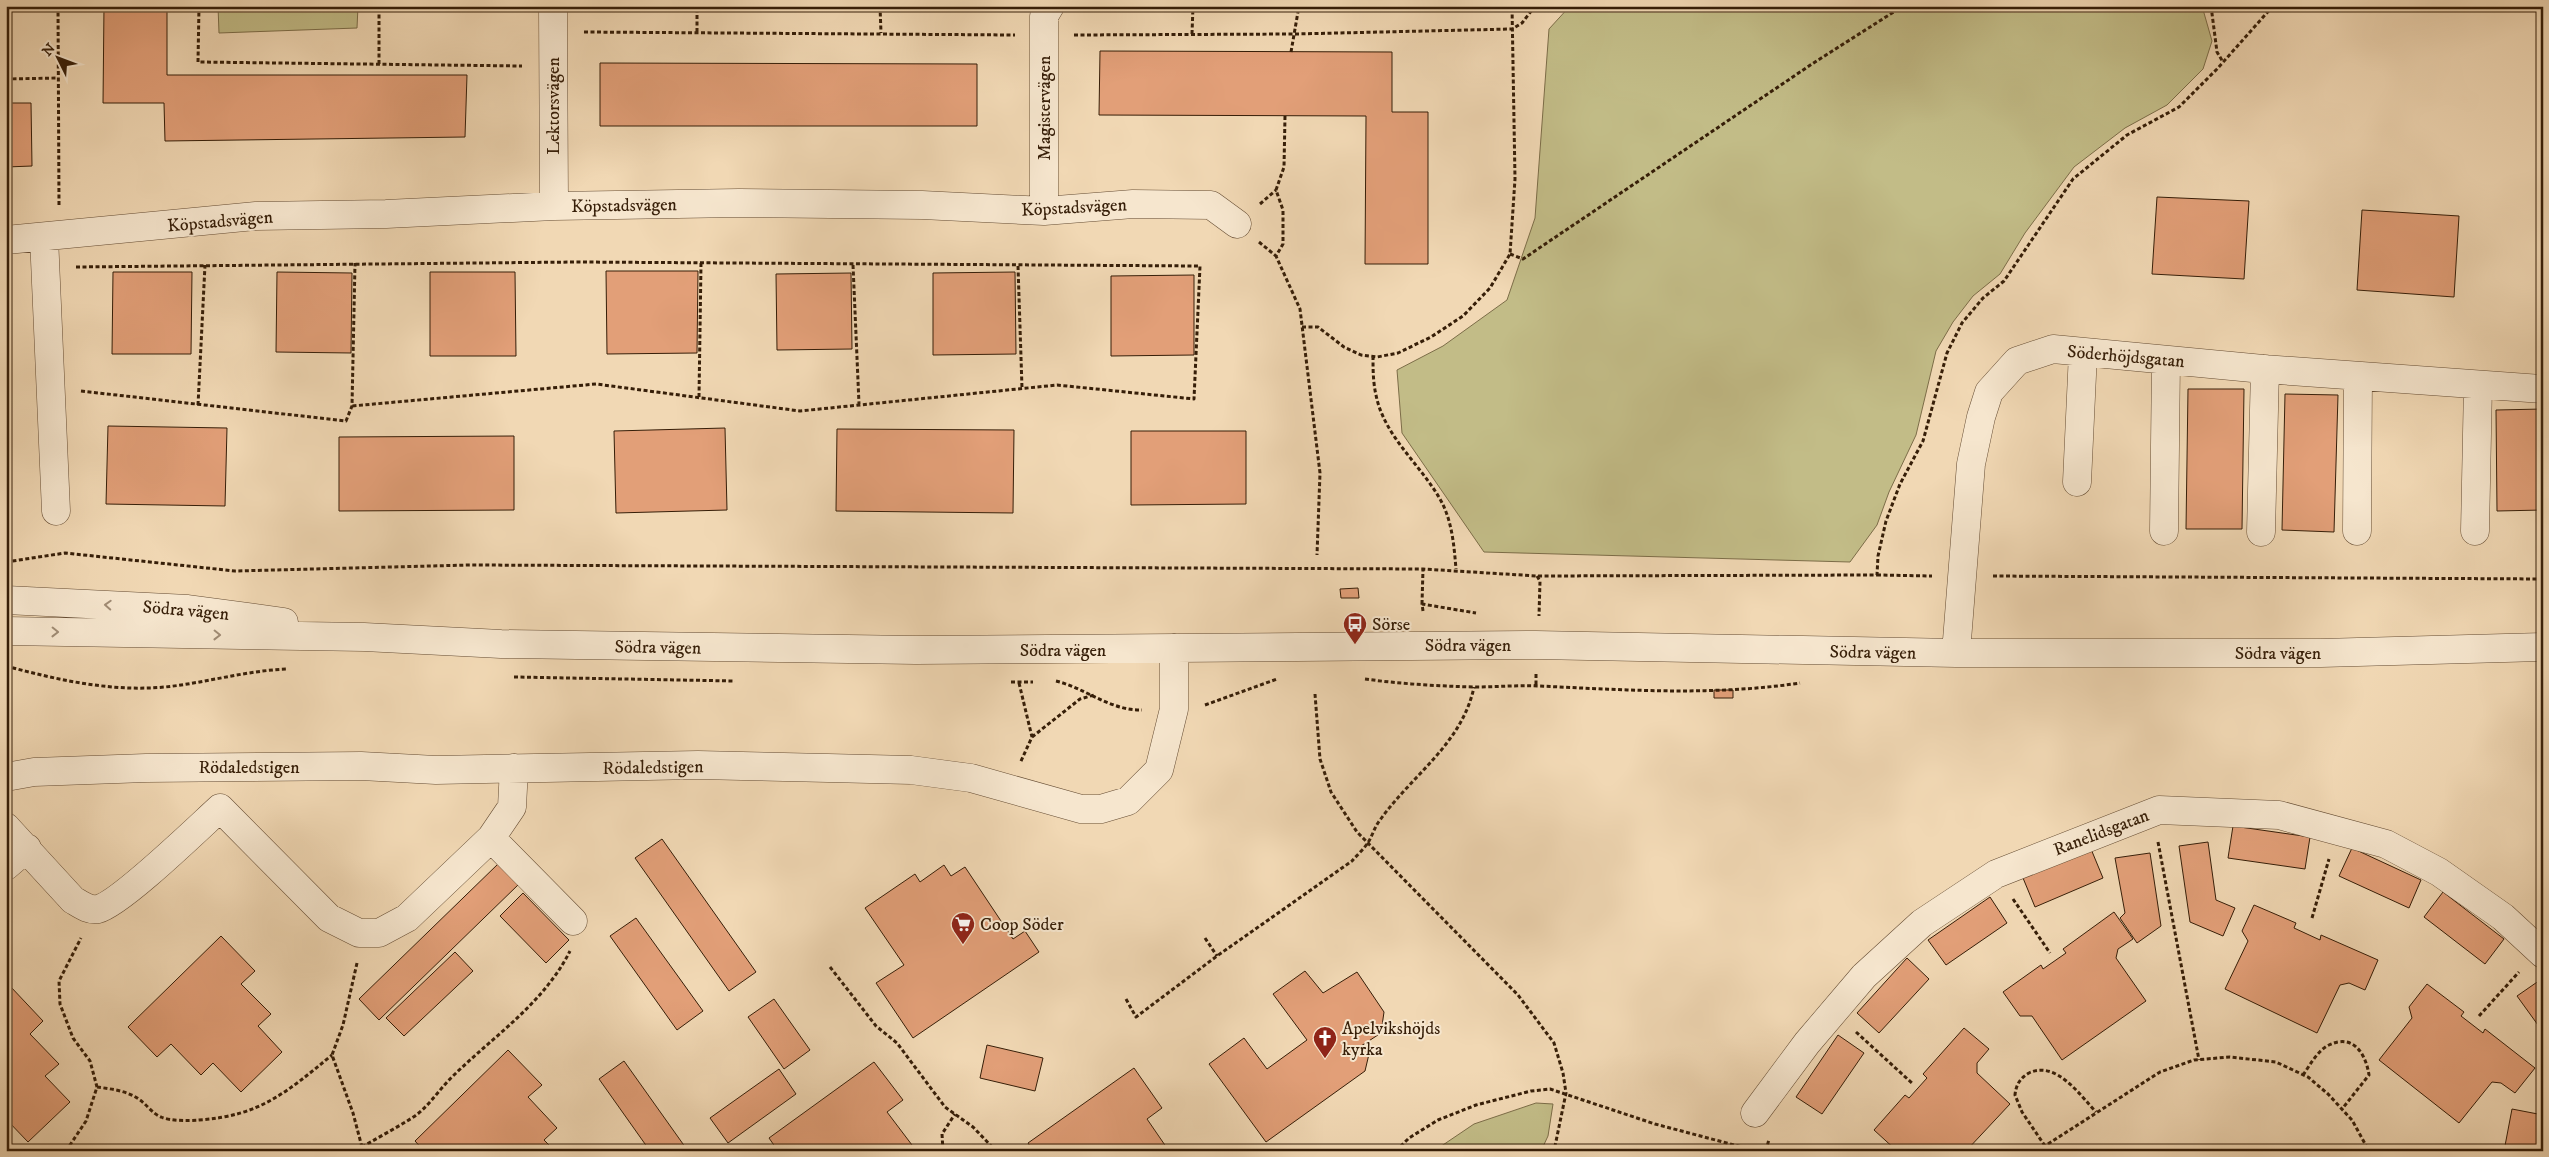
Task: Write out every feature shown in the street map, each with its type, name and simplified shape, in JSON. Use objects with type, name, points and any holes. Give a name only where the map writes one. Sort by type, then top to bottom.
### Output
[{"type":"street","name":"Lektorsvägen","points":[[553,6],[554,206]]},
{"type":"street","name":"Magistervägen","points":[[1044,212],[1044,16],[1050,6]]},
{"type":"street","name":"Köpstadsvägen","points":[[6,240],[256,216],[386,214],[554,206],[739,203],[912,205],[1044,212],[1133,204],[1211,205],[1237,224]]},
{"type":"street","points":[[52,237],[46,268],[56,511]]},
{"type":"street","name":"Söderhöjdsgatan","points":[[1956,653],[1972,464],[1988,392],[2017,361],[2053,349],[2265,369],[2478,386],[2543,389]]},
{"type":"street","points":[[2077,482],[2083,353]]},
{"type":"street","points":[[2164,531],[2166,360]]},
{"type":"street","points":[[2261,532],[2265,369]]},
{"type":"street","points":[[2357,531],[2358,376]]},
{"type":"street","points":[[2475,531],[2478,386]]},
{"type":"street","name":"Södra vägen","points":[[6,600],[188,609],[243,615],[364,637]]},
{"type":"street","name":"Södra vägen","points":[[6,631],[364,637],[501,644],[916,650],[1536,645],[1956,653],[2322,653],[2543,647]]},
{"type":"street","name":"Rödaledstigen","points":[[6,777],[34,772],[93,769],[361,766],[436,770],[698,766],[902,770],[971,778],[1081,809],[1101,809],[1128,801],[1159,770],[1174,709],[1174,648]]},
{"type":"street","points":[[6,827],[73,900],[87,908],[98,909],[123,894],[220,808],[227,768]]},
{"type":"street","points":[[220,808],[330,918],[359,933],[379,933],[407,918],[491,838],[512,807],[514,768]]},
{"type":"street","name":"Ranelidsgatan","points":[[1755,1113],[1807,1043],[1864,976],[1922,923],[1996,874],[2159,810],[2279,815],[2386,844],[2439,872],[2503,917],[2541,952]]},
{"type":"street","points":[[491,838],[573,921]]},
{"type":"street","points":[[6,866],[26,848]]},
{"type":"path","points":[[52,237],[58,78],[58,6]]},
{"type":"path","points":[[199,6],[198,62],[553,67]]},
{"type":"path","points":[[378,64],[379,6]]},
{"type":"path","points":[[697,6],[697,32]]},
{"type":"path","points":[[880,6],[881,33]]},
{"type":"path","points":[[1192,34],[1193,6]]},
{"type":"path","points":[[1292,52],[1299,6]]},
{"type":"path","points":[[1302,327],[1318,327],[1344,347],[1361,355],[1373,356],[1398,353],[1430,337],[1463,316],[1490,288],[1510,254],[1515,179],[1512,6]]},
{"type":"path","points":[[1512,29],[1522,23],[1535,6]]},
{"type":"path","points":[[1510,254],[1523,258],[1812,64],[1903,6]]},
{"type":"path","points":[[2211,6],[2217,52],[2223,62]]},
{"type":"path","points":[[1877,575],[1878,556],[1886,521],[1900,484],[1923,441],[1947,353],[1962,323],[1983,298],[2004,281],[2073,179],[2127,134],[2179,107],[2223,62],[2273,6]]},
{"type":"path","points":[[6,79],[58,78]]},
{"type":"path","points":[[1286,116],[1284,167],[1276,190],[1283,210],[1283,244],[1276,256],[1300,308],[1320,472],[1317,555]]},
{"type":"path","points":[[46,268],[355,263],[1200,266],[1194,399],[1057,385],[800,411],[596,384],[352,406]]},
{"type":"path","points":[[51,387],[346,422],[352,406],[355,263]]},
{"type":"path","points":[[699,397],[701,263]]},
{"type":"path","points":[[853,264],[859,404]]},
{"type":"path","points":[[198,405],[205,265]]},
{"type":"path","points":[[1018,266],[1022,388]]},
{"type":"path","points":[[1373,356],[1376,395],[1381,412],[1400,444],[1440,499],[1450,524],[1456,569]]},
{"type":"path","points":[[6,562],[65,553],[234,570],[470,565],[1456,569],[1536,576],[1877,575],[2543,579]]},
{"type":"path","points":[[1423,569],[1423,611]]},
{"type":"path","points":[[1422,604],[1485,614]]},
{"type":"path","points":[[1530,615],[1539,615]]},
{"type":"path","points":[[6,666],[72,682],[134,688],[165,687],[238,673],[288,669]]},
{"type":"path","points":[[510,677],[740,681]]},
{"type":"path","points":[[1046,682],[1074,686],[1115,706],[1136,710],[1174,709],[1210,704],[1282,678]]},
{"type":"path","points":[[1359,679],[1403,684],[1474,687],[1536,686],[1639,691],[1757,689],[1806,682]]},
{"type":"path","points":[[1010,682],[1037,682]]},
{"type":"path","points":[[1020,683],[1032,738]]},
{"type":"path","points":[[1126,998],[1136,1017],[1217,956],[1352,861],[1368,843],[1379,821],[1440,754],[1461,723],[1470,703],[1474,687]]},
{"type":"path","points":[[1315,694],[1320,759],[1331,792],[1357,832],[1518,996],[1554,1043],[1563,1072],[1566,1093],[1554,1151]]},
{"type":"path","points":[[1007,788],[1032,738],[1080,699],[1094,695]]},
{"type":"path","points":[[2152,813],[2199,1060]]},
{"type":"path","points":[[2312,918],[2337,830]]},
{"type":"path","points":[[1996,874],[2050,953]]},
{"type":"path","points":[[66,1151],[86,1121],[97,1087],[90,1061],[73,1038],[60,1004],[59,981],[98,909]]},
{"type":"path","points":[[332,1055],[363,1149],[414,1116],[436,1098],[452,1076],[528,1009],[563,965],[574,943],[573,921]]},
{"type":"path","points":[[97,1087],[121,1090],[139,1099],[160,1117],[190,1121],[226,1118],[255,1109],[284,1094],[332,1055],[343,1025],[354,971],[369,933]]},
{"type":"path","points":[[1205,938],[1217,956]]},
{"type":"path","points":[[2480,1016],[2541,952]]},
{"type":"path","points":[[830,967],[876,1026],[897,1043],[945,1107],[973,1127],[996,1151]]},
{"type":"path","points":[[1834,1011],[1913,1084]]},
{"type":"path","points":[[2303,1075],[2318,1054],[2329,1045],[2342,1042],[2358,1046],[2365,1056],[2369,1075],[2342,1109]]},
{"type":"path","points":[[2037,1151],[2160,1072],[2199,1060],[2230,1057],[2276,1062],[2303,1075],[2328,1094],[2352,1120],[2369,1151]]},
{"type":"path","points":[[2045,1146],[2022,1112],[2015,1095],[2021,1078],[2031,1072],[2044,1070],[2057,1074],[2072,1085],[2096,1112]]},
{"type":"path","points":[[1396,1151],[1410,1138],[1438,1120],[1476,1104],[1531,1091],[1550,1089],[1655,1124],[1757,1151]]},
{"type":"path","points":[[943,1151],[942,1134],[955,1114]]},
{"type":"shaded area","points":[[218,6],[358,6],[357,28],[219,33]]},
{"type":"shaded area","points":[[1570,6],[2202,6],[2212,41],[2203,69],[2167,105],[2125,128],[2074,167],[2025,233],[2000,274],[1973,296],[1953,322],[1936,351],[1916,435],[1889,492],[1877,525],[1850,562],[1484,552],[1402,433],[1397,370],[1443,346],[1507,300],[1535,218],[1549,29]]},
{"type":"shaded area","points":[[1536,1103],[1553,1104],[1548,1136],[1541,1151],[1434,1151],[1474,1124]]},
{"type":"building","points":[[104,6],[167,6],[167,75],[467,75],[465,137],[165,141],[164,103],[103,103]]},
{"type":"building","points":[[1100,51],[1392,52],[1392,112],[1428,112],[1428,264],[1365,264],[1366,116],[1099,115]]},
{"type":"building","points":[[600,63],[977,64],[977,126],[600,126]]},
{"type":"building","points":[[6,103],[31,103],[32,166],[6,167]]},
{"type":"building","points":[[2157,197],[2249,201],[2244,279],[2152,274]]},
{"type":"building","points":[[2362,210],[2459,216],[2454,297],[2357,290]]},
{"type":"building","points":[[606,271],[698,271],[697,353],[607,354]]},
{"type":"building","points":[[113,272],[192,272],[191,354],[112,354]]},
{"type":"building","points":[[277,272],[352,273],[351,353],[276,352]]},
{"type":"building","points":[[430,272],[515,272],[516,356],[430,356]]},
{"type":"building","points":[[1015,272],[1016,354],[933,355],[933,273]]},
{"type":"building","points":[[851,273],[852,349],[777,350],[776,274]]},
{"type":"building","points":[[1194,275],[1194,355],[1111,356],[1111,276]]},
{"type":"building","points":[[2188,389],[2244,389],[2242,529],[2186,529]]},
{"type":"building","points":[[2285,394],[2338,395],[2334,532],[2282,530]]},
{"type":"building","points":[[2543,409],[2543,510],[2497,511],[2496,410]]},
{"type":"building","points":[[108,426],[227,428],[225,506],[106,504]]},
{"type":"building","points":[[725,428],[727,510],[616,513],[614,431]]},
{"type":"building","points":[[837,429],[1014,430],[1013,513],[836,511]]},
{"type":"building","points":[[1131,431],[1246,431],[1246,504],[1131,505]]},
{"type":"building","points":[[514,436],[514,510],[339,511],[339,437]]},
{"type":"building","points":[[1358,588],[1359,598],[1341,598],[1340,589]]},
{"type":"building","points":[[1714,690],[1733,690],[1733,698],[1714,698]]},
{"type":"building","points":[[2233,826],[2310,837],[2305,869],[2228,858]]},
{"type":"building","points":[[662,839],[756,972],[729,991],[635,858]]},
{"type":"building","points":[[2208,842],[2216,900],[2235,908],[2223,936],[2190,922],[2179,846]]},
{"type":"building","points":[[2352,848],[2421,880],[2409,908],[2339,876]]},
{"type":"building","points":[[2091,849],[2103,878],[2035,907],[2023,878]]},
{"type":"building","points":[[2150,853],[2161,926],[2137,943],[2120,918],[2125,913],[2115,858]]},
{"type":"building","points":[[499,863],[519,884],[379,1020],[359,999]]},
{"type":"building","name":"Coop Söder","points":[[944,865],[951,876],[965,867],[1013,939],[1025,931],[1039,952],[913,1038],[876,983],[904,965],[865,908],[915,874],[920,882]]},
{"type":"building","points":[[2443,892],[2504,939],[2485,964],[2424,917]]},
{"type":"building","points":[[523,893],[569,940],[546,963],[500,916]]},
{"type":"building","points":[[1990,897],[2007,923],[1946,965],[1928,940]]},
{"type":"building","points":[[2254,905],[2296,923],[2294,928],[2320,940],[2321,935],[2378,960],[2365,990],[2349,983],[2340,985],[2317,1033],[2225,989],[2248,941],[2242,931]]},
{"type":"building","points":[[2114,912],[2133,939],[2118,949],[2116,958],[2146,1001],[2062,1060],[2032,1016],[2020,1016],[2003,992],[2041,965],[2043,969],[2066,953],[2063,949]]},
{"type":"building","points":[[636,918],[703,1011],[677,1030],[610,936]]},
{"type":"building","points":[[221,936],[255,971],[241,984],[271,1014],[258,1026],[282,1052],[241,1092],[213,1063],[201,1075],[171,1044],[157,1057],[128,1027]]},
{"type":"building","points":[[455,952],[473,971],[404,1036],[386,1018]]},
{"type":"building","points":[[1907,958],[1929,979],[1879,1033],[1857,1013]]},
{"type":"building","name":"Apelvikshöjds kyrka","points":[[1305,971],[1323,993],[1357,972],[1384,1012],[1381,1033],[1361,1046],[1369,1054],[1365,1071],[1266,1142],[1209,1064],[1244,1038],[1267,1069],[1307,1040],[1273,994]]},
{"type":"building","points":[[2543,978],[2543,1032],[2517,996]]},
{"type":"building","points":[[2427,984],[2464,1012],[2461,1016],[2483,1033],[2485,1029],[2535,1068],[2515,1093],[2501,1083],[2492,1082],[2459,1123],[2379,1060],[2412,1018],[2409,1007]]},
{"type":"building","points":[[10,986],[43,1021],[30,1034],[59,1064],[45,1076],[70,1102],[28,1142],[6,1119],[6,990]]},
{"type":"building","points":[[774,999],[810,1050],[784,1069],[748,1017]]},
{"type":"building","points":[[1964,1028],[1989,1049],[1977,1063],[1977,1073],[2010,1104],[1966,1151],[1897,1151],[1874,1130],[1905,1095],[1909,1098],[1927,1078],[1923,1074]]},
{"type":"building","points":[[1838,1035],[1864,1053],[1822,1114],[1796,1097]]},
{"type":"building","points":[[987,1045],[1043,1058],[1035,1091],[980,1078]]},
{"type":"building","points":[[508,1050],[542,1085],[528,1097],[557,1128],[544,1140],[555,1151],[424,1151],[415,1141]]},
{"type":"building","points":[[624,1061],[688,1151],[650,1151],[599,1079]]},
{"type":"building","points":[[874,1062],[903,1100],[887,1112],[912,1145],[904,1151],[778,1151],[769,1138]]},
{"type":"building","points":[[1134,1068],[1162,1108],[1147,1119],[1169,1151],[1033,1151],[1028,1143]]},
{"type":"building","points":[[779,1069],[796,1094],[728,1143],[710,1118]]},
{"type":"building","points":[[2512,1109],[2543,1115],[2540,1147],[2543,1148],[2543,1151],[2504,1151]]},
{"type":"place","name":"Sörse","points":[[1355,645]]},
{"type":"place","name":"Coop Söder","points":[[963,945]]},
{"type":"place","name":"Apelvikshöjds kyrka","points":[[1325,1059]]}]
